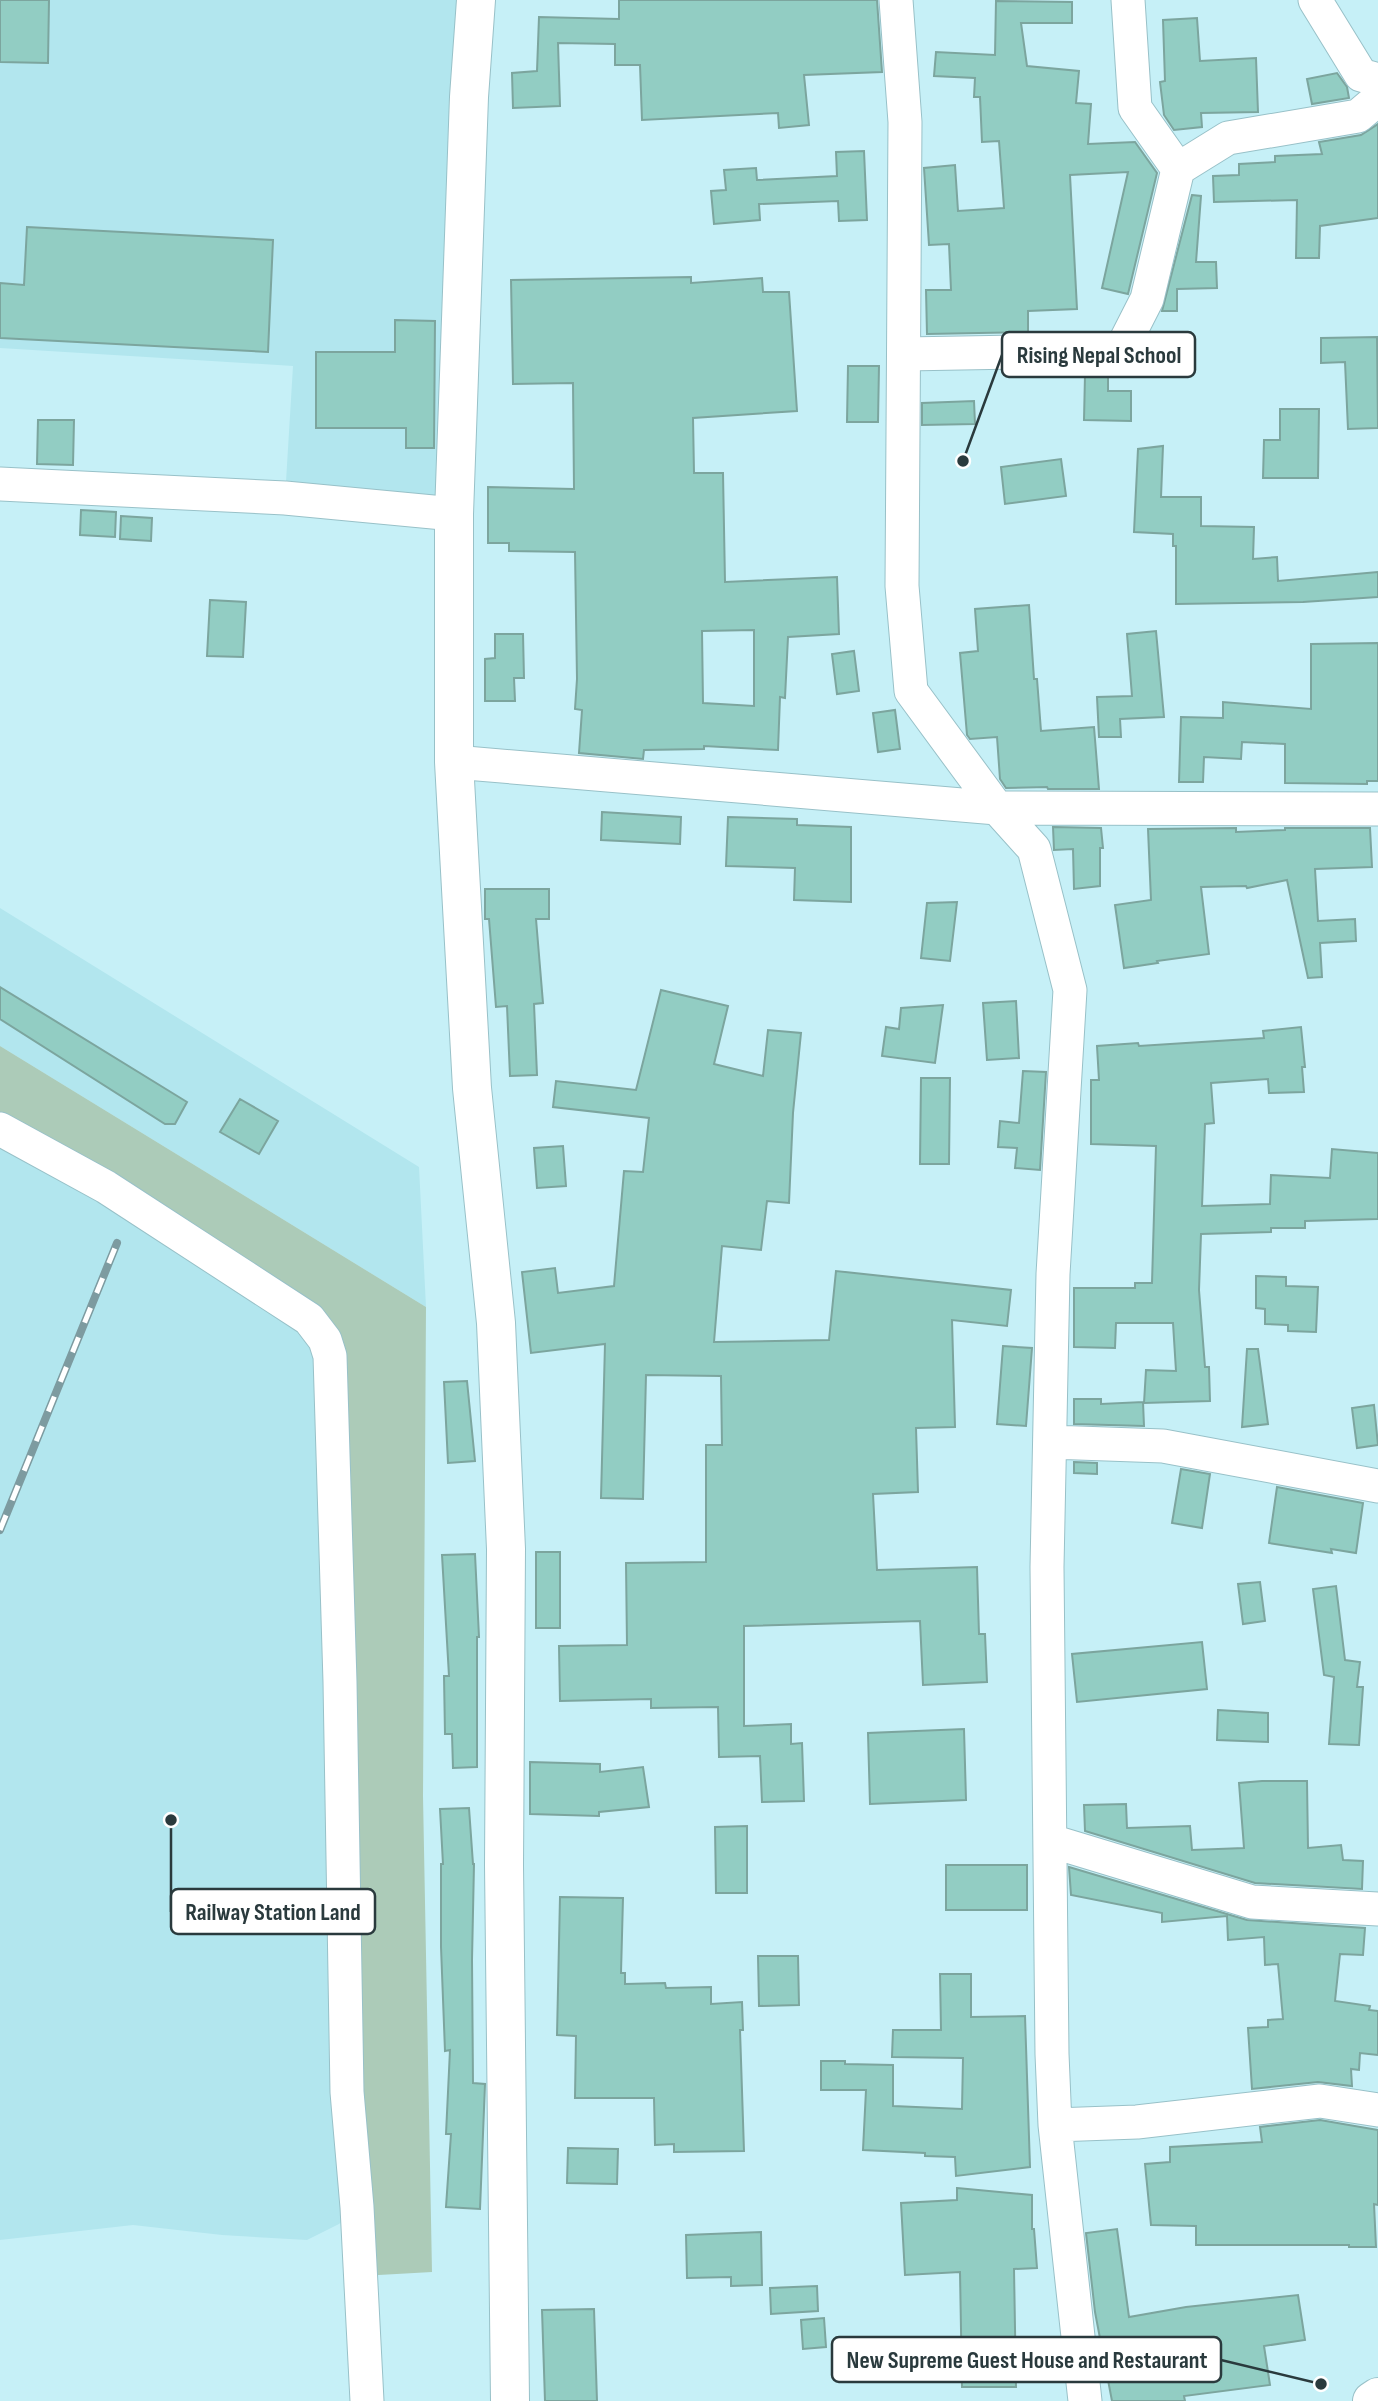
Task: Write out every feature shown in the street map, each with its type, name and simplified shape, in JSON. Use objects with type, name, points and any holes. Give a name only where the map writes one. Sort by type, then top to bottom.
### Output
[{"type":"main road","points":[[476,0],[468,97],[454,514],[454,762],[472,1088],[496,1323],[506,1549],[504,1865],[510,2401]]},
{"type":"main road","points":[[1372,2401],[1378,2397]]},
{"type":"street","points":[[896,0],[905,121],[902,586],[911,691],[996,808],[1034,849],[1070,990],[1053,1273],[1047,1567],[1055,2126],[1085,2401]]},
{"type":"street","points":[[1128,0],[1135,108],[1178,169]]},
{"type":"street","points":[[1315,0],[1362,75],[1378,80]]},
{"type":"street","points":[[905,354],[1121,350],[1147,299],[1178,169],[1228,138],[1358,116],[1378,99]]},
{"type":"street","points":[[0,484],[285,498],[454,514]]},
{"type":"street","points":[[454,762],[996,808],[1378,809]]},
{"type":"street","points":[[0,1129],[106,1187],[309,1319],[325,1340],[330,1356],[340,1682],[347,2092],[357,2207],[367,2401]]},
{"type":"street","points":[[1050,1443],[1163,1446],[1378,1486]]},
{"type":"street","points":[[1051,1841],[1252,1902],[1378,1909]]},
{"type":"street","points":[[1055,2126],[1137,2122],[1320,2101],[1378,2110]]},
{"type":"shaded area","points":[[0,0],[484,0],[457,506],[285,498],[293,366],[0,348]]},
{"type":"shaded area","points":[[0,908],[419,1167],[426,1307],[0,1046]]},
{"type":"shaded area","points":[[0,1129],[325,1340],[357,2207],[339,2224],[307,2240],[222,2235],[133,2225],[0,2240]]},
{"type":"green space","points":[[0,1046],[426,1307],[423,1796],[432,2272],[361,2276],[325,1340],[0,1129]]},
{"type":"building","points":[[0,0],[49,0],[48,63],[0,62]]},
{"type":"building","points":[[619,0],[877,0],[882,72],[804,75],[809,125],[779,128],[778,113],[642,120],[640,65],[615,65],[615,44],[558,43],[560,106],[513,108],[512,73],[537,71],[539,17],[619,19]]},
{"type":"building","points":[[996,1],[1072,2],[1072,23],[1021,23],[1027,66],[1079,71],[1076,103],[1091,104],[1088,144],[1135,142],[1157,173],[1128,294],[1102,288],[1128,172],[1070,175],[1077,309],[1028,311],[1028,332],[927,334],[926,290],[951,290],[949,244],[929,245],[924,168],[955,165],[958,211],[1004,208],[999,141],[982,142],[980,97],[974,97],[975,78],[934,76],[936,52],[995,55]]},
{"type":"building","points":[[1197,18],[1200,61],[1256,58],[1258,112],[1201,113],[1202,127],[1174,130],[1164,115],[1160,82],[1165,81],[1163,20]]},
{"type":"building","points":[[1337,73],[1347,87],[1349,98],[1312,104],[1307,79]]},
{"type":"building","points":[[1378,124],[1378,218],[1320,226],[1319,258],[1296,258],[1297,200],[1214,202],[1213,176],[1239,175],[1239,164],[1275,162],[1275,156],[1322,154],[1319,142],[1361,135]]},
{"type":"building","points":[[864,151],[867,220],[839,221],[838,201],[759,204],[760,220],[714,224],[711,191],[726,190],[724,170],[756,168],[757,180],[837,176],[836,152]]},
{"type":"building","points":[[1192,195],[1201,196],[1196,262],[1216,262],[1217,288],[1177,289],[1177,311],[1162,311]]},
{"type":"building","points":[[27,227],[273,240],[268,352],[0,338],[0,283],[24,285]]},
{"type":"building","points":[[691,277],[691,283],[762,278],[763,292],[789,292],[797,411],[693,418],[694,473],[723,473],[725,582],[837,577],[839,634],[788,637],[785,698],[780,697],[778,750],[704,746],[704,749],[644,750],[643,759],[579,753],[582,710],[575,709],[575,552],[509,551],[509,543],[488,543],[488,487],[574,489],[573,383],[513,384],[511,280]],"holes":[[[754,630],[754,706],[703,703],[702,631]]]},
{"type":"building","points":[[395,320],[435,321],[434,448],[406,448],[406,428],[316,428],[316,352],[395,352]]},
{"type":"building","points":[[1377,337],[1378,428],[1348,429],[1345,362],[1321,363],[1321,338]]},
{"type":"building","points":[[848,366],[879,366],[878,422],[847,422]]},
{"type":"building","points":[[1085,375],[1108,376],[1108,391],[1131,391],[1131,421],[1084,420]]},
{"type":"building","points":[[974,401],[975,424],[922,425],[922,403]]},
{"type":"building","points":[[1280,409],[1319,409],[1318,478],[1263,478],[1264,440],[1280,440]]},
{"type":"building","points":[[38,420],[74,420],[73,465],[37,464]]},
{"type":"building","points":[[1163,446],[1161,497],[1201,497],[1201,526],[1254,527],[1253,559],[1277,557],[1278,581],[1378,572],[1378,597],[1303,602],[1176,604],[1176,546],[1173,546],[1173,534],[1134,532],[1138,449]]},
{"type":"building","points":[[1061,459],[1066,496],[1005,504],[1001,467]]},
{"type":"building","points":[[81,510],[116,512],[115,537],[80,535]]},
{"type":"building","points":[[121,516],[152,518],[151,541],[120,539]]},
{"type":"building","points":[[210,600],[246,602],[243,657],[207,656]]},
{"type":"building","points":[[1029,605],[1041,731],[1094,727],[1099,789],[1006,788],[1000,779],[997,737],[970,739],[967,735],[960,653],[978,651],[975,609]]},
{"type":"building","points":[[1156,631],[1164,717],[1120,719],[1121,737],[1099,737],[1097,697],[1132,696],[1127,634]]},
{"type":"building","points":[[495,634],[523,634],[524,678],[514,678],[515,701],[485,701],[485,659],[495,658]]},
{"type":"building","points":[[1378,643],[1378,781],[1367,781],[1367,784],[1285,783],[1285,744],[1242,742],[1241,759],[1204,757],[1203,782],[1179,782],[1181,717],[1223,718],[1223,702],[1311,709],[1311,644]]},
{"type":"building","points":[[854,651],[859,691],[837,694],[832,654]]},
{"type":"building","points":[[895,710],[900,749],[878,752],[873,713]]},
{"type":"building","points":[[602,812],[681,817],[680,844],[601,840]]},
{"type":"building","points":[[728,817],[797,819],[797,825],[851,827],[851,902],[794,900],[795,868],[726,866]]},
{"type":"building","points":[[1053,827],[1101,828],[1103,848],[1100,848],[1100,886],[1074,889],[1073,849],[1054,850]]},
{"type":"building","points":[[1236,828],[1236,832],[1285,828],[1370,828],[1372,867],[1315,869],[1318,921],[1355,919],[1356,941],[1320,943],[1322,977],[1308,978],[1287,880],[1247,888],[1201,887],[1209,954],[1124,968],[1115,905],[1151,900],[1148,829]]},
{"type":"building","points":[[485,889],[549,889],[549,919],[536,919],[543,1003],[534,1004],[537,1075],[510,1076],[507,1006],[496,1007],[489,919],[485,919]]},
{"type":"building","points":[[957,902],[950,961],[921,958],[927,903]]},
{"type":"building","points":[[0,987],[187,1102],[175,1124],[165,1124],[0,1019]]},
{"type":"building","points":[[661,990],[728,1006],[714,1064],[763,1076],[768,1030],[801,1033],[793,1113],[789,1203],[767,1201],[761,1250],[722,1246],[714,1342],[829,1340],[836,1271],[1011,1290],[1007,1326],[952,1320],[955,1427],[916,1428],[918,1492],[873,1494],[877,1570],[977,1567],[979,1634],[985,1634],[987,1682],[923,1685],[920,1621],[744,1626],[744,1726],[791,1724],[791,1744],[802,1743],[804,1801],[762,1802],[760,1756],[719,1757],[718,1707],[651,1708],[651,1699],[560,1701],[559,1646],[627,1645],[626,1563],[706,1562],[706,1445],[722,1445],[721,1376],[646,1375],[643,1499],[601,1498],[605,1344],[531,1353],[522,1272],[555,1268],[558,1293],[614,1286],[624,1171],[643,1172],[649,1118],[553,1107],[556,1081],[636,1090]]},
{"type":"building","points":[[1016,1001],[1019,1058],[987,1060],[983,1003]]},
{"type":"building","points":[[943,1005],[935,1063],[882,1056],[886,1027],[899,1029],[901,1008]]},
{"type":"building","points":[[1301,1027],[1305,1067],[1302,1067],[1304,1092],[1269,1093],[1268,1079],[1211,1083],[1214,1123],[1205,1124],[1202,1206],[1270,1204],[1271,1175],[1330,1178],[1332,1149],[1378,1153],[1378,1219],[1305,1221],[1305,1228],[1201,1234],[1199,1290],[1205,1367],[1209,1367],[1210,1401],[1144,1403],[1146,1370],[1176,1371],[1173,1323],[1116,1323],[1115,1348],[1074,1347],[1074,1288],[1135,1288],[1135,1283],[1152,1283],[1156,1146],[1091,1144],[1091,1080],[1099,1080],[1097,1046],[1264,1038],[1263,1031]]},
{"type":"building","points":[[1023,1071],[1046,1072],[1040,1170],[1015,1168],[1017,1148],[998,1147],[1000,1121],[1019,1123]]},
{"type":"building","points":[[921,1078],[950,1078],[949,1164],[920,1164]]},
{"type":"building","points":[[240,1099],[278,1121],[259,1154],[220,1132]]},
{"type":"building","points":[[563,1146],[566,1186],[537,1188],[534,1148]]},
{"type":"building","points":[[1256,1276],[1286,1277],[1286,1286],[1318,1287],[1316,1332],[1288,1331],[1288,1325],[1265,1324],[1265,1309],[1256,1308]]},
{"type":"building","points":[[1003,1346],[1032,1348],[1026,1426],[997,1424]]},
{"type":"building","points":[[1247,1349],[1258,1349],[1268,1424],[1242,1427]]},
{"type":"building","points":[[467,1381],[475,1461],[448,1463],[444,1382]]},
{"type":"building","points":[[1074,1399],[1101,1399],[1101,1404],[1143,1402],[1144,1426],[1074,1424]]},
{"type":"building","points":[[1374,1405],[1378,1445],[1357,1448],[1352,1408]]},
{"type":"building","points":[[1074,1462],[1097,1463],[1097,1474],[1074,1473]]},
{"type":"building","points":[[1181,1469],[1210,1474],[1202,1528],[1172,1523]]},
{"type":"building","points":[[1277,1487],[1363,1503],[1356,1553],[1331,1549],[1332,1553],[1269,1543]]},
{"type":"building","points":[[536,1552],[560,1552],[560,1628],[536,1628]]},
{"type":"building","points":[[475,1554],[479,1637],[477,1767],[453,1768],[452,1734],[445,1734],[444,1676],[449,1676],[442,1555]]},
{"type":"building","points":[[1260,1582],[1265,1621],[1243,1624],[1238,1584]]},
{"type":"building","points":[[1336,1586],[1345,1660],[1360,1662],[1357,1687],[1363,1687],[1359,1745],[1329,1744],[1334,1677],[1324,1675],[1313,1589]]},
{"type":"building","points":[[1202,1642],[1207,1689],[1077,1702],[1072,1654]]},
{"type":"building","points":[[1218,1710],[1268,1713],[1268,1742],[1217,1740]]},
{"type":"building","points":[[964,1729],[966,1800],[870,1804],[868,1733]]},
{"type":"building","points":[[530,1762],[600,1764],[600,1772],[643,1767],[649,1807],[599,1812],[599,1816],[530,1814]]},
{"type":"building","points":[[1307,1781],[1308,1848],[1341,1845],[1343,1860],[1363,1861],[1362,1889],[1255,1883],[1085,1831],[1084,1805],[1126,1804],[1127,1828],[1190,1826],[1192,1850],[1244,1848],[1239,1783]]},
{"type":"building","points":[[469,1808],[474,1864],[473,2083],[485,2084],[480,2209],[446,2207],[451,2134],[446,2134],[450,2050],[445,2051],[440,1809]]},
{"type":"building","points":[[747,1826],[747,1893],[716,1893],[715,1827]]},
{"type":"building","points":[[946,1865],[1027,1865],[1027,1910],[946,1910]]},
{"type":"building","points":[[1069,1867],[1247,1920],[1365,1928],[1363,1955],[1340,1954],[1335,2001],[1370,2006],[1369,2010],[1378,2011],[1378,2055],[1360,2053],[1359,2070],[1351,2069],[1352,2086],[1318,2082],[1252,2089],[1248,2028],[1268,2027],[1268,2020],[1283,2019],[1278,1964],[1265,1965],[1264,1937],[1228,1940],[1227,1916],[1162,1922],[1162,1913],[1071,1895]]},
{"type":"building","points":[[560,1897],[623,1898],[621,1973],[625,1973],[625,1984],[665,1983],[666,1988],[711,1987],[711,2004],[742,2002],[743,2030],[740,2030],[744,2151],[674,2152],[674,2144],[655,2145],[654,2098],[575,2098],[576,2036],[557,2035]]},
{"type":"building","points":[[758,1956],[798,1956],[799,2005],[759,2006]]},
{"type":"building","points":[[940,1974],[971,1974],[971,2017],[1025,2016],[1030,2167],[956,2176],[955,2157],[863,2150],[866,2090],[821,2090],[821,2061],[893,2065],[893,2106],[962,2109],[963,2058],[892,2057],[893,2030],[941,2030]]},
{"type":"building","points":[[1320,2120],[1378,2130],[1378,2205],[1374,2204],[1376,2247],[1196,2245],[1196,2226],[1151,2225],[1145,2164],[1170,2162],[1170,2147],[1262,2142],[1260,2127]]},
{"type":"building","points":[[568,2148],[618,2149],[617,2184],[567,2183]]},
{"type":"building","points":[[957,2188],[1032,2195],[1032,2229],[1037,2268],[1014,2269],[1016,2387],[962,2387],[960,2272],[905,2275],[901,2203],[957,2200]]},
{"type":"building","points":[[1117,2229],[1129,2317],[1186,2307],[1298,2295],[1305,2340],[1264,2346],[1270,2385],[1184,2396],[1185,2401],[1112,2401],[1095,2312],[1086,2233]]},
{"type":"building","points":[[761,2232],[762,2285],[731,2286],[731,2277],[687,2278],[686,2235]]},
{"type":"building","points":[[817,2286],[818,2311],[771,2314],[770,2288]]},
{"type":"building","points":[[594,2309],[597,2401],[545,2401],[542,2310]]},
{"type":"building","points":[[824,2318],[826,2347],[803,2349],[801,2320]]},
{"type":"railway","points":[[0,1530],[117,1243]]},
{"type":"place","name":"Rising Nepal School","points":[[963,461]]},
{"type":"place","name":"Railway Station Land","points":[[171,1820]]},
{"type":"place","name":"New Supreme Guest House and Restaurant","points":[[1321,2384]]}]
